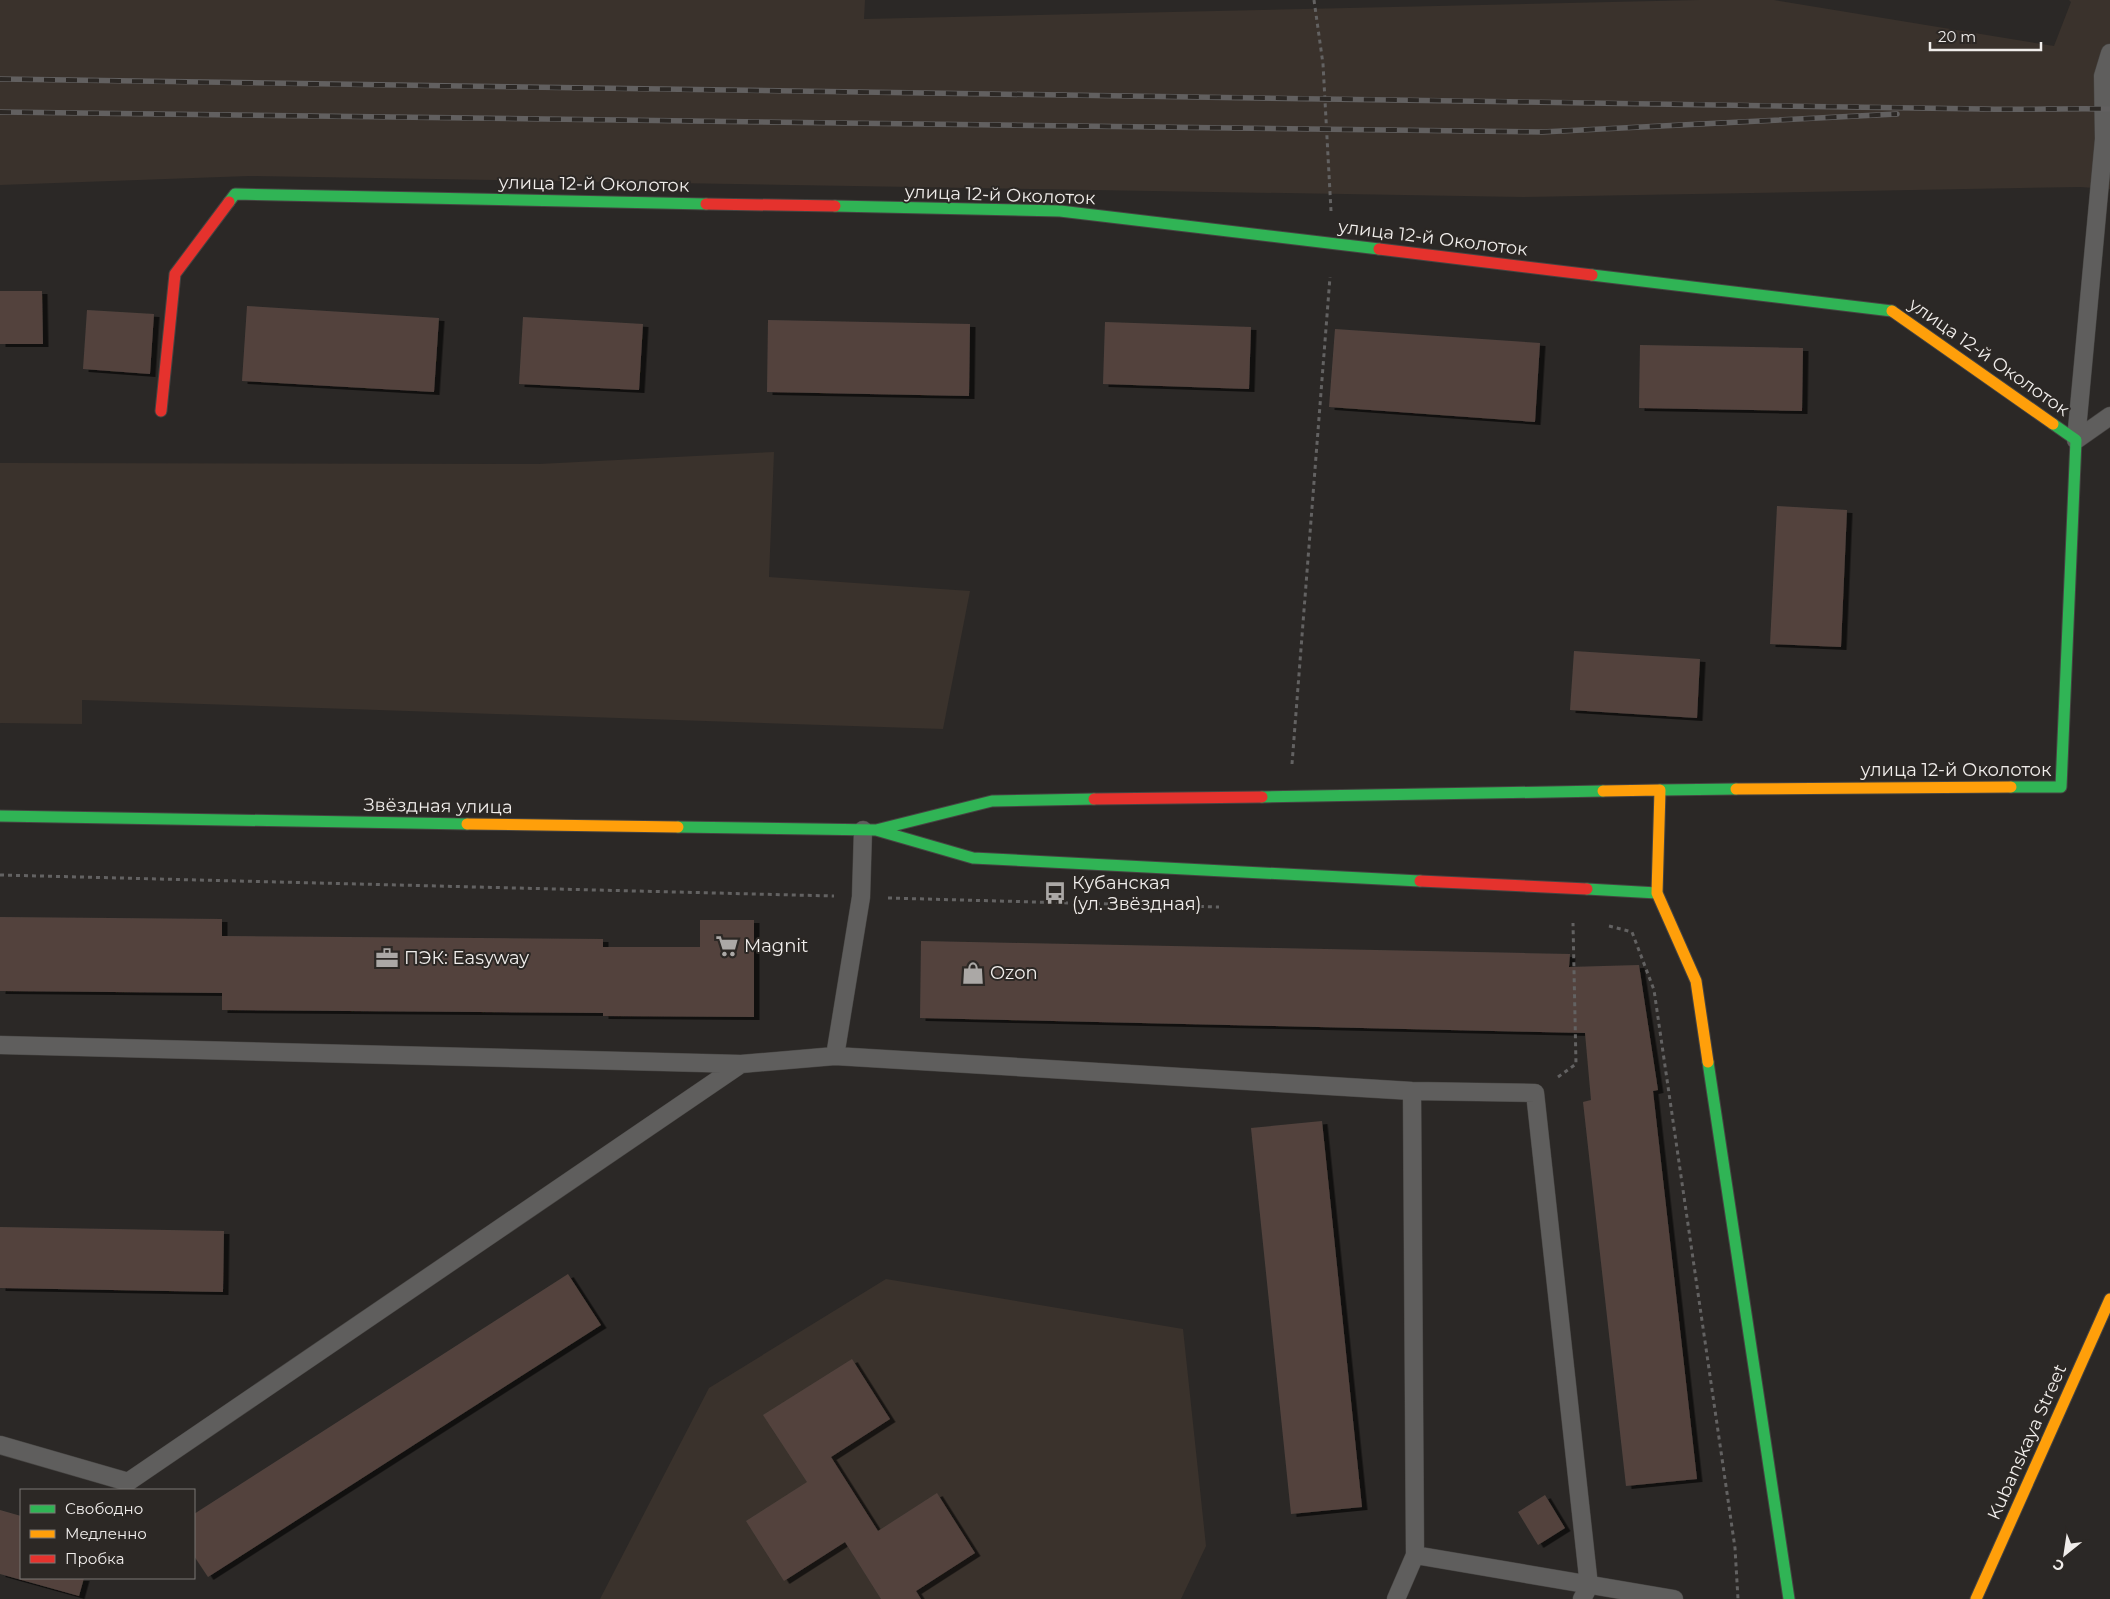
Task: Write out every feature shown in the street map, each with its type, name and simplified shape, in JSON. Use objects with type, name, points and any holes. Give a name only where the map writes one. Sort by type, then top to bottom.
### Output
[{"type":"main road","name":"улица 12-й Околоток","points":[[160,411],[174,274],[235,194],[1060,211],[1896,311],[2076,440],[2061,786],[1660,790]]},
{"type":"main road","points":[[870,830],[992,800],[1660,790],[1657,893],[1696,981],[1789,1599]]},
{"type":"main road","name":"Звёздная улица","points":[[0,816],[870,830]]},
{"type":"main road","points":[[870,830],[973,858],[1657,893]]},
{"type":"main road","name":"Kubanskaya Street","points":[[1976,1599],[2110,1299]]},
{"type":"lane","points":[[2076,440],[2104,139],[2103,76],[2110,53]]},
{"type":"lane","points":[[2076,440],[2110,416]]},
{"type":"lane","points":[[835,1056],[862,897],[870,830]]},
{"type":"lane","points":[[0,1044],[741,1064],[835,1056],[1412,1091],[1535,1093],[1586,1592]]},
{"type":"lane","points":[[0,1445],[128,1482],[741,1064]]},
{"type":"lane","points":[[1396,1599],[1415,1555],[1412,1091]]},
{"type":"lane","points":[[1415,1555],[1586,1592],[1674,1599]]},
{"type":"path","points":[[1289,796],[1332,244],[1323,64],[1314,0]]},
{"type":"path","points":[[0,875],[1227,907]]},
{"type":"path","points":[[1535,1093],[1576,1064],[1573,916]]},
{"type":"path","points":[[1607,925],[1632,932],[1654,990],[1735,1548],[1738,1599]]},
{"type":"shaded area","points":[[0,0],[865,0],[864,19],[1699,0],[1774,0],[2054,46],[2071,2],[2069,0],[2110,0],[2110,189],[2080,187],[1522,197],[249,176],[0,185]]},
{"type":"shaded area","points":[[774,452],[769,577],[970,591],[943,729],[82,700],[82,724],[0,723],[0,463],[539,464]]},
{"type":"shaded area","points":[[886,1279],[1183,1329],[1206,1546],[1181,1599],[600,1599],[709,1388]]},
{"type":"building","points":[[0,291],[42,291],[43,344],[0,344]]},
{"type":"building","points":[[247,306],[439,318],[434,392],[242,381]]},
{"type":"building","points":[[87,310],[154,314],[150,374],[83,369]]},
{"type":"building","points":[[523,317],[643,324],[639,390],[519,384]]},
{"type":"building","points":[[768,320],[970,324],[969,396],[767,392]]},
{"type":"building","points":[[1105,322],[1251,327],[1249,389],[1103,384]]},
{"type":"building","points":[[1335,329],[1540,343],[1535,422],[1329,407]]},
{"type":"building","points":[[1640,345],[1803,348],[1802,411],[1639,408]]},
{"type":"building","points":[[1777,506],[1847,510],[1841,647],[1770,644]]},
{"type":"building","points":[[1574,651],[1700,659],[1697,718],[1570,710]]},
{"type":"building","points":[[0,917],[222,919],[222,936],[603,939],[603,947],[700,947],[700,920],[754,920],[754,1017],[603,1016],[603,1013],[222,1010],[222,993],[0,991]]},
{"type":"building","points":[[921,941],[1570,954],[1569,967],[1639,965],[1658,1090],[1653,1091],[1697,1479],[1626,1486],[1583,1102],[1591,1100],[1585,1033],[920,1018]]},
{"type":"building","points":[[1322,1121],[1362,1507],[1291,1514],[1251,1128]]},
{"type":"building","points":[[0,1227],[224,1231],[223,1292],[0,1288]]},
{"type":"building","points":[[568,1274],[601,1325],[208,1577],[195,1558],[195,1513]]},
{"type":"building","points":[[852,1359],[890,1419],[831,1457],[878,1531],[937,1493],[975,1553],[916,1591],[921,1599],[881,1599],[845,1542],[784,1581],[746,1521],[807,1482],[763,1415]]},
{"type":"building","points":[[1545,1495],[1565,1528],[1538,1545],[1518,1512]]},
{"type":"building","points":[[0,1510],[20,1516],[20,1579],[84,1579],[79,1596],[0,1574]]},
{"type":"railway","points":[[0,79],[1999,109],[2110,109]]},
{"type":"railway","points":[[0,112],[1542,132],[1897,114]]},
{"type":"traffic: fast","points":[[229,202],[235,194],[706,204]]},
{"type":"traffic: fast","points":[[835,206],[1060,211],[1379,249]]},
{"type":"traffic: fast","points":[[1592,275],[1892,311]]},
{"type":"traffic: fast","points":[[2011,787],[2061,787],[2076,440],[2053,424]]},
{"type":"traffic: fast","points":[[1660,790],[1736,789]]},
{"type":"traffic: fast","points":[[1262,797],[1603,791]]},
{"type":"traffic: fast","points":[[678,827],[876,830],[992,801],[1094,799]]},
{"type":"traffic: fast","points":[[0,816],[467,824]]},
{"type":"traffic: fast","points":[[876,830],[973,858],[1420,881]]},
{"type":"traffic: fast","points":[[1587,889],[1657,893]]},
{"type":"traffic: fast","points":[[1708,1062],[1789,1599]]},
{"type":"traffic: slow","points":[[1892,311],[2053,424]]},
{"type":"traffic: slow","points":[[1736,789],[2011,787]]},
{"type":"traffic: slow","points":[[1603,791],[1660,790],[1657,893],[1696,981],[1708,1062]]},
{"type":"traffic: slow","points":[[467,824],[678,827]]},
{"type":"traffic: slow","points":[[1976,1599],[2110,1299]]},
{"type":"traffic: jam","points":[[161,411],[175,274],[229,202]]},
{"type":"traffic: jam","points":[[706,204],[835,206]]},
{"type":"traffic: jam","points":[[1379,249],[1592,275]]},
{"type":"traffic: jam","points":[[1094,799],[1262,797]]},
{"type":"traffic: jam","points":[[1420,881],[1587,889]]},
{"type":"place","name":"Кубанская (ул. Звёздная)","points":[[1055,893]]},
{"type":"place","name":"Magnit","points":[[727,946]]},
{"type":"place","name":"ПЭК: Easyway","points":[[387,958]]},
{"type":"place","name":"Ozon","points":[[973,973]]}]
